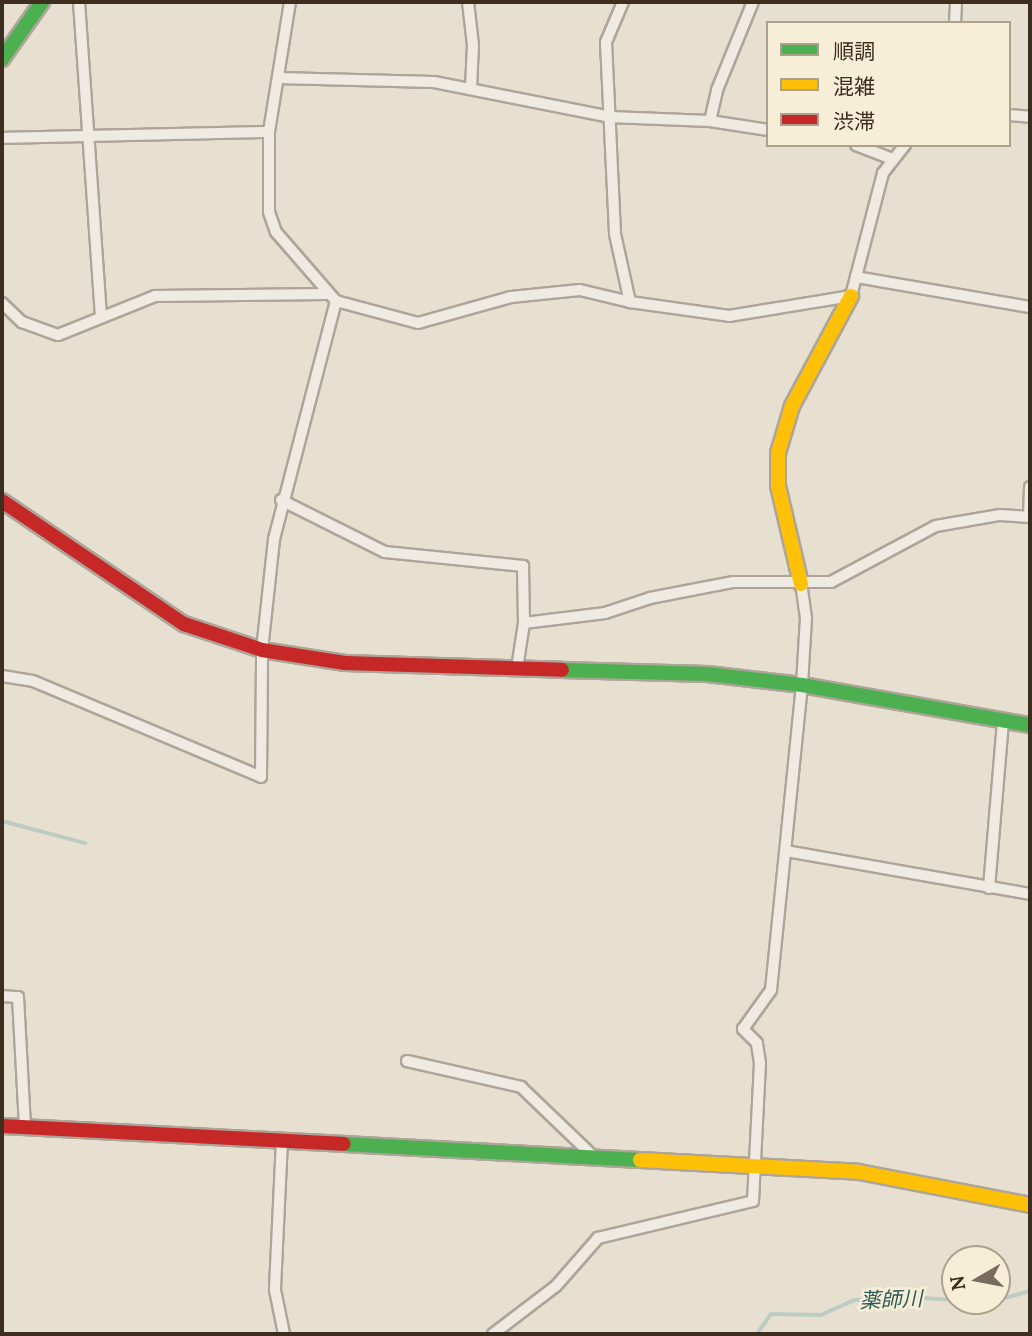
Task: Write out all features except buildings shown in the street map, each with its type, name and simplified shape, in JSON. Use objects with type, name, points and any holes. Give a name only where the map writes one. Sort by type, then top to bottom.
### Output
[{"type":"street","points":[[2,59],[42,2]]},
{"type":"street","points":[[79,2],[101,317]]},
{"type":"street","points":[[290,2],[269,132],[272,222],[326,295],[336,301],[418,323],[511,297],[580,290],[630,302],[729,316],[851,296]]},
{"type":"street","points":[[468,2],[473,45],[471,88]]},
{"type":"street","points":[[623,2],[606,42],[615,234],[630,302]]},
{"type":"street","points":[[710,121],[717,90],[753,2]]},
{"type":"street","points":[[955,21],[956,2]]},
{"type":"street","points":[[278,78],[401,79],[471,88],[610,117],[710,121],[766,130]]},
{"type":"street","points":[[1011,115],[1030,117]]},
{"type":"street","points":[[2,138],[269,132]]},
{"type":"street","points":[[861,147],[892,159]]},
{"type":"street","points":[[493,1334],[556,1286],[598,1238],[753,1201],[760,1063],[757,1044],[743,1029],[771,990],[802,684],[806,618],[801,583],[778,486],[778,453],[792,406],[851,296],[876,194],[892,159],[903,147]]},
{"type":"street","points":[[856,276],[1030,307]]},
{"type":"street","points":[[2,303],[22,322],[58,335],[155,296],[326,295]]},
{"type":"street","points":[[2,676],[33,681],[261,777],[262,650],[281,500],[336,301]]},
{"type":"street","points":[[524,623],[605,613],[650,598],[733,582],[831,582],[936,526],[1000,514],[1029,517],[1030,487]]},
{"type":"street","points":[[281,500],[385,552],[523,566],[524,623],[517,668]]},
{"type":"street","points":[[2,501],[184,625],[262,650],[345,663],[707,674],[802,684],[1030,725]]},
{"type":"street","points":[[989,888],[1003,722]]},
{"type":"street","points":[[786,851],[1030,894]]},
{"type":"street","points":[[2,996],[18,997],[25,1127]]},
{"type":"street","points":[[407,1061],[521,1087],[592,1155]]},
{"type":"street","points":[[2,1126],[859,1171],[1030,1205]]},
{"type":"street","points":[[282,1140],[275,1290],[284,1334]]},
{"type":"waterway","points":[[2,821],[85,843]]},
{"type":"waterway","name":"薬師川","points":[[1011,1296],[1030,1291]]},
{"type":"waterway","name":"薬師川","points":[[757,1334],[771,1314],[821,1315],[854,1300],[906,1297],[941,1299]]},
{"type":"traffic: fast","points":[[2,59],[42,2]]},
{"type":"traffic: fast","points":[[562,670],[707,674],[802,685],[1030,725]]},
{"type":"traffic: fast","points":[[344,1144],[640,1160]]},
{"type":"traffic: slow","points":[[801,584],[778,486],[778,453],[792,406],[851,296]]},
{"type":"traffic: slow","points":[[640,1160],[859,1172],[1030,1205]]},
{"type":"traffic: jam","points":[[2,501],[184,624],[262,650],[345,663],[562,670]]},
{"type":"traffic: jam","points":[[2,1126],[344,1144]]}]
